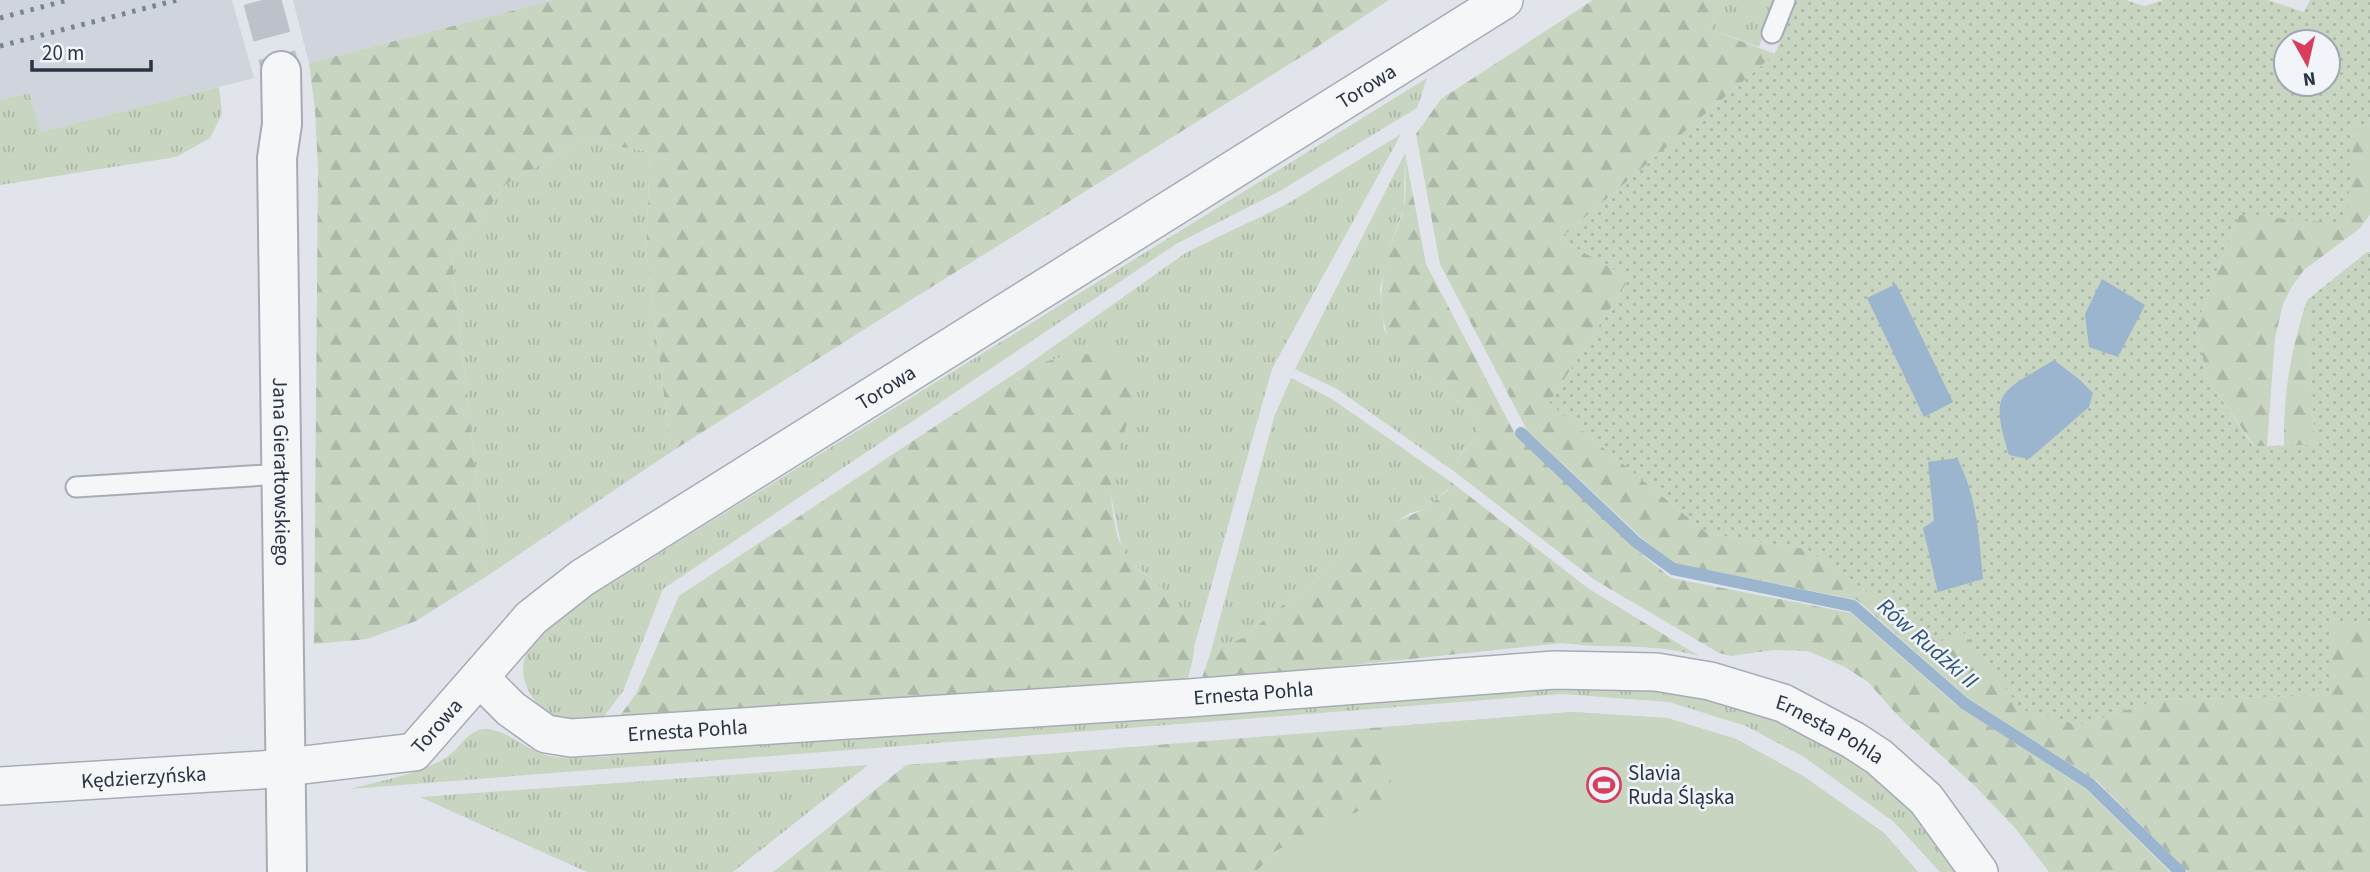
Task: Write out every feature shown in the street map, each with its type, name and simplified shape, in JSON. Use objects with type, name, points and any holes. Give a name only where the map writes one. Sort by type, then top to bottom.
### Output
[{"type":"street","name":"Torowa","points":[[286,768],[414,752],[531,618],[582,579],[1504,0]]},
{"type":"street","name":"Jana Gierałtowskiego","points":[[281,71],[282,124],[277,158],[287,872]]},
{"type":"street","name":"Ernesta Pohla","points":[[480,678],[511,709],[546,734],[571,738],[1175,699],[1554,670],[1656,672],[1710,681],[1783,703],[1817,719],[1880,757],[1926,799],[1979,872]]},
{"type":"street","name":"Kędzierzyńska","points":[[0,786],[286,768]]},
{"type":"lane","points":[[1772,33],[1786,0]]},
{"type":"lane","points":[[76,487],[282,474]]},
{"type":"shaded area","points":[[0,0],[232,0],[254,78],[41,132],[29,93],[0,100]]},
{"type":"shaded area","points":[[293,0],[554,0],[309,63]]},
{"type":"green space","points":[[554,0],[1389,0],[671,452],[646,250],[650,152],[584,140],[506,184],[452,258],[487,576],[416,621],[367,639],[314,644],[318,170],[315,109],[309,63]]},
{"type":"green space","points":[[1593,0],[1722,0],[1710,29],[1775,54],[1560,239],[1630,278],[1549,403],[1707,533],[1807,549],[1939,643],[1960,628],[2023,710],[2079,725],[2158,700],[2329,695],[2329,625],[2370,625],[2370,872],[2188,872],[2097,781],[1968,698],[1857,600],[1675,564],[1642,538],[1527,430],[1440,264],[1416,134],[1441,99]]},
{"type":"green space","points":[[1722,0],[1776,0],[1759,47],[1710,29]]},
{"type":"green space","points":[[1797,0],[2126,0],[2144,6],[2164,0],[2268,0],[2304,12],[2310,0],[2370,0],[2370,125],[2355,123],[2346,224],[2239,215],[2196,326],[2207,378],[2253,446],[2315,445],[2307,300],[2370,252],[2370,625],[2329,625],[2329,695],[2158,700],[2079,725],[2022,710],[1960,628],[1939,643],[1807,549],[1707,533],[1549,403],[1630,278],[1560,239],[1775,54]]},
{"type":"green space","points":[[1427,78],[1417,108],[1278,192],[1176,244],[663,589],[623,691],[602,719],[577,721],[558,718],[542,709],[533,698],[523,673],[527,652],[541,633],[560,615]]},
{"type":"green space","points":[[219,87],[222,114],[210,138],[176,157],[0,185],[0,100],[29,93],[41,132]]},
{"type":"green space","points":[[2355,123],[2370,125],[2370,215],[2359,229],[2304,270],[2291,288],[2283,304],[2275,338],[2267,446],[2254,446],[2207,378],[2196,326],[2239,215]]},
{"type":"green space","points":[[1401,134],[1272,369],[1194,647],[1187,619],[1157,584],[1131,562],[1122,549],[1109,486],[1118,450],[1062,357],[1023,368],[1187,252],[1287,204]]},
{"type":"green space","points":[[584,140],[650,152],[646,250],[671,452],[487,576],[452,258],[506,184]]},
{"type":"green space","points":[[1405,153],[1404,209],[1392,240],[1380,289],[1384,329],[1407,366],[1476,413],[1476,436],[1455,463],[1455,472],[1337,389],[1295,369]]},
{"type":"green space","points":[[1405,153],[1426,264],[1516,436],[1640,553],[1671,578],[1851,613],[1955,704],[2086,789],[2170,872],[2049,872],[2015,828],[1976,787],[1900,718],[1868,682],[1845,667],[1808,651],[1773,650],[1731,656],[1719,653],[1595,580],[1455,472],[1455,463],[1476,436],[1476,413],[1407,366],[1396,352],[1384,323],[1383,276],[1404,208]]},
{"type":"green space","points":[[2307,300],[2315,445],[2284,446],[2289,372]]},
{"type":"green space","points":[[1098,353],[1119,362],[1130,376],[1132,394],[1112,479],[1111,497],[1116,531],[1127,556],[1174,598],[1186,617],[1194,650],[1187,682],[616,721],[636,694],[679,596],[1023,368],[1062,357]]},
{"type":"green space","points":[[1291,378],[1332,399],[1451,482],[1448,489],[1425,509],[1410,513],[1336,561],[1303,592],[1277,609],[1243,638],[1211,651],[1274,417]]},
{"type":"green space","points":[[1451,482],[1589,589],[1699,656],[1661,649],[1562,643],[1201,681],[1211,651],[1243,638],[1277,609],[1303,592],[1336,561],[1381,528],[1425,509],[1448,490]]},
{"type":"green space","points":[[1558,680],[1679,688],[1764,711],[1858,763],[1896,792],[1916,815],[1956,872],[1940,872],[1894,822],[1804,757],[1746,726],[1669,702],[1562,694],[350,789],[425,768],[447,757],[474,732],[485,729],[502,733],[549,756],[598,757]]},
{"type":"green space","points":[[1572,712],[1667,718],[1736,739],[1803,776],[1884,833],[1918,872],[1277,850],[1256,872],[773,872],[906,765]]},
{"type":"green space","name":"Slavia Ruda Śląska","points":[[1572,712],[1667,718],[1736,739],[1803,776],[1884,833],[1918,872],[1256,872],[1277,850],[1392,795],[1385,727]]},
{"type":"green space","points":[[868,765],[733,872],[587,872],[420,797]]},
{"type":"water","points":[[2102,279],[2145,305],[2118,357],[2089,347],[2085,314]]},
{"type":"water","points":[[1896,284],[1953,402],[1924,417],[1867,298]]},
{"type":"water","points":[[2054,360],[2093,393],[2089,407],[2029,459],[2009,455],[2000,417],[2000,404],[2004,395],[2022,379]]},
{"type":"water","points":[[1957,458],[1973,502],[1983,579],[1938,592],[1923,528],[1934,521],[1928,462]]},
{"type":"waterway","name":"Rów Rudzki II","points":[[1521,433],[1636,542],[1673,569],[1853,606],[1964,703],[2090,784],[2180,872]]},
{"type":"tunnel","points":[[262,0],[281,71]]},
{"type":"railway","points":[[0,18],[68,0]]},
{"type":"railway","points":[[0,46],[177,0]]},
{"type":"place","name":"Slavia Ruda Śląska","points":[[1604,785]]}]
